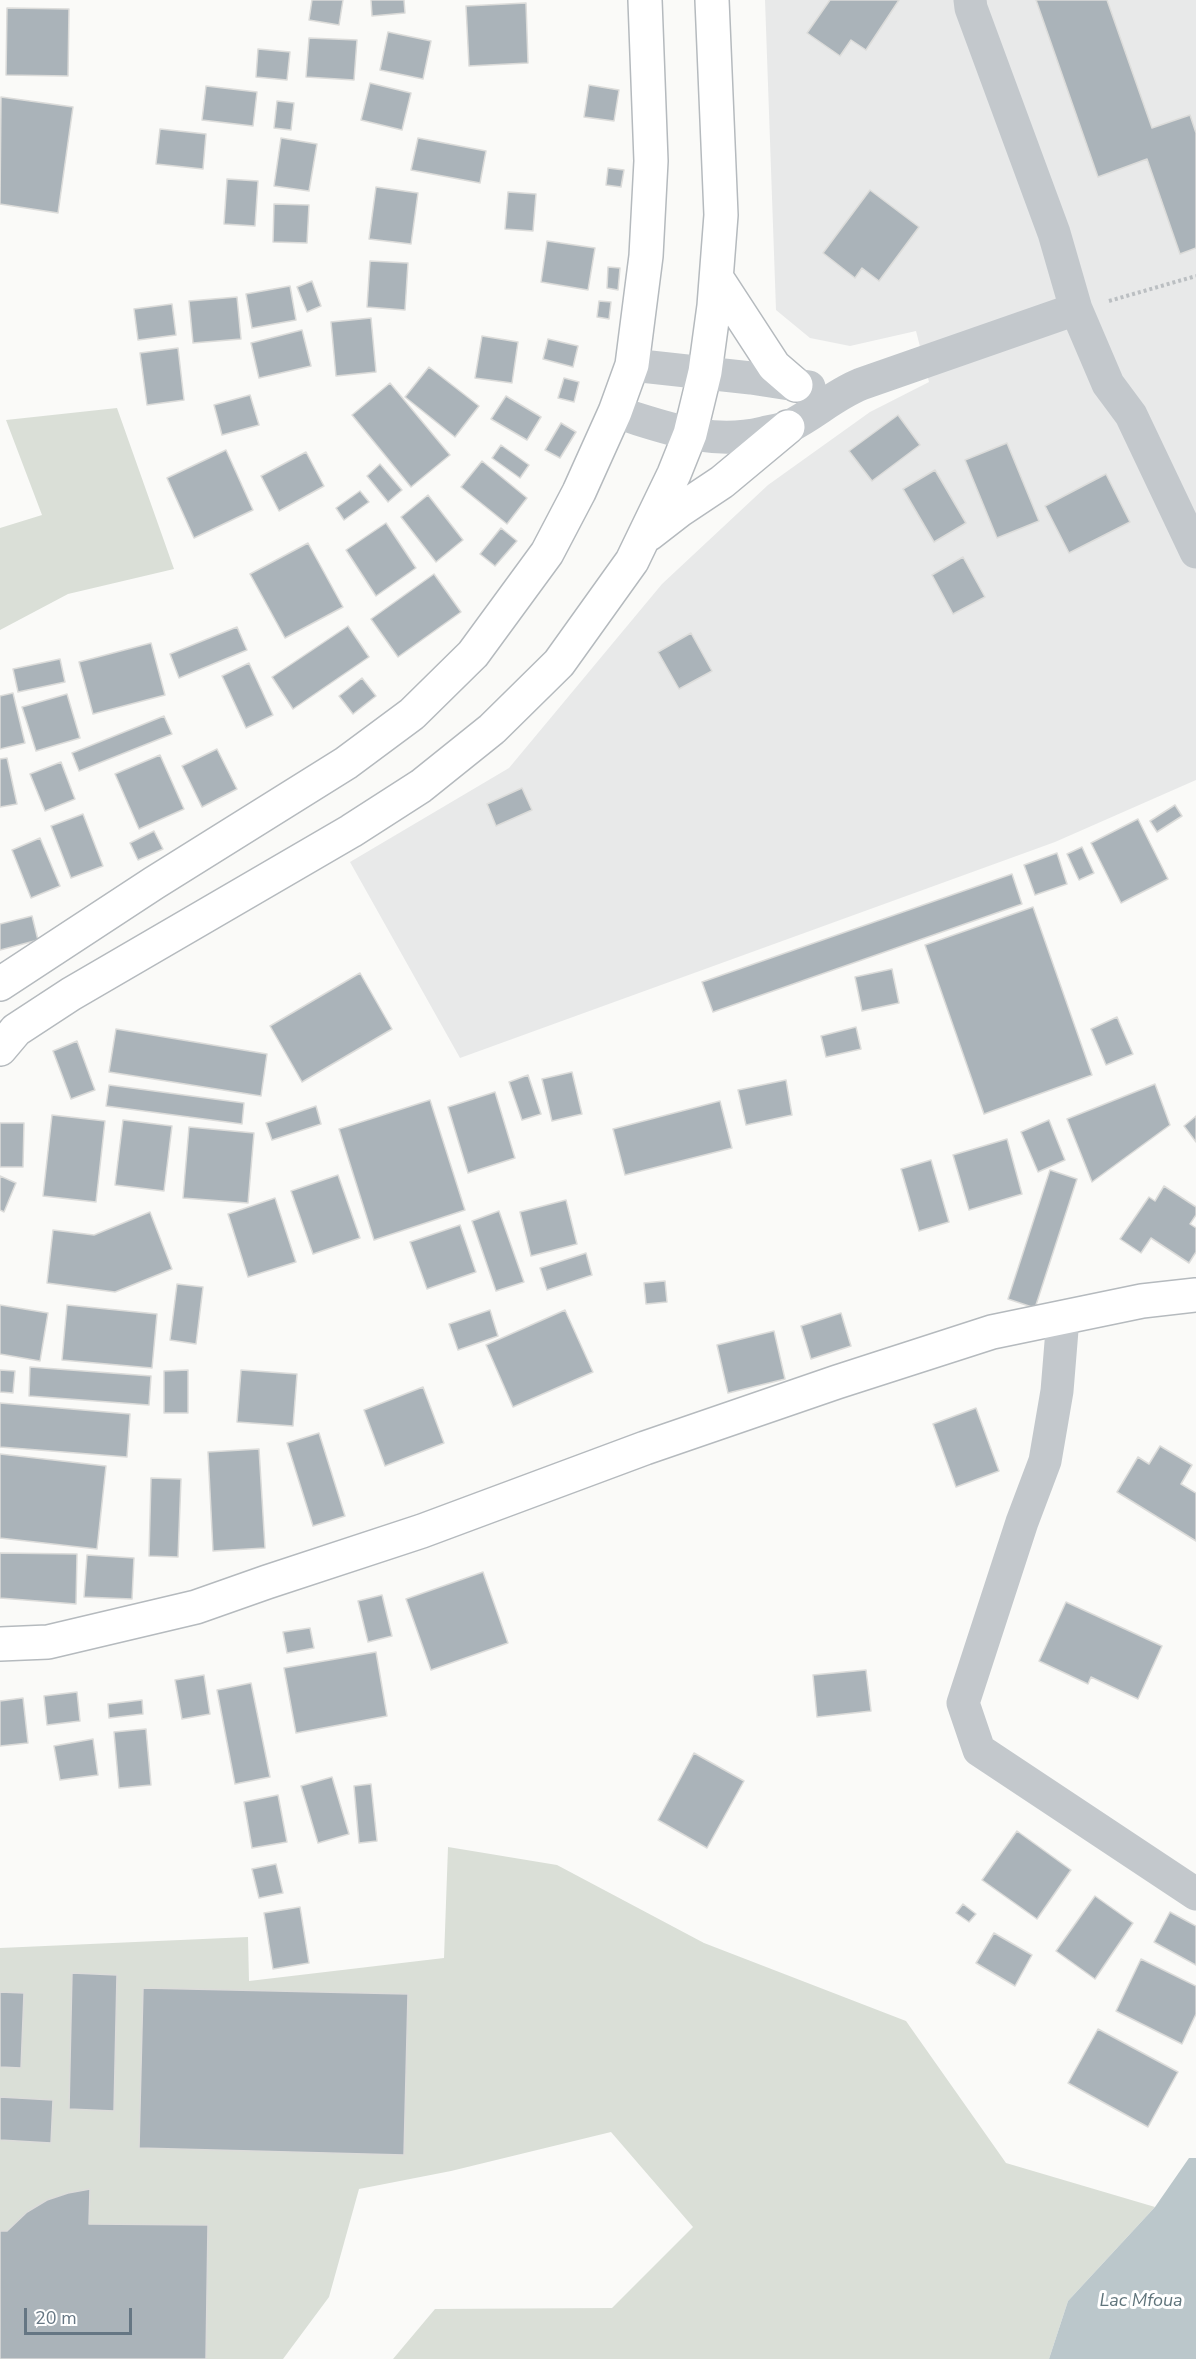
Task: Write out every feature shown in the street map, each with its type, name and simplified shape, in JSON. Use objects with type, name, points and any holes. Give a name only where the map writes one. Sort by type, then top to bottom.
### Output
[{"type":"main road","points":[[0,984],[173,870],[346,763],[412,714],[473,654],[547,553],[579,492],[615,412],[632,365],[646,256],[651,161],[645,0]]},
{"type":"main road","points":[[0,1049],[16,1030],[71,994],[351,831],[421,786],[492,729],[560,663],[632,561],[690,434],[705,372],[718,280],[721,215],[712,0]]},
{"type":"main road","points":[[718,280],[756,342],[774,366],[795,385]]},
{"type":"main road","points":[[643,539],[680,510],[722,482],[788,428]]},
{"type":"main road","points":[[0,1644],[48,1642],[196,1607],[422,1530],[645,1448],[992,1332],[1143,1301],[1196,1295]]},
{"type":"street","points":[[970,0],[1054,233],[1076,309],[1108,384],[1131,415],[1196,552]]},
{"type":"street","points":[[615,412],[690,434],[723,439],[788,428],[842,392],[1076,309]]},
{"type":"street","points":[[632,365],[705,372],[842,392]]},
{"type":"street","points":[[1063,1318],[1057,1391],[1045,1461],[1022,1522],[963,1703],[979,1750],[1196,1894]]},
{"type":"path","points":[[1076,309],[1150,291],[1196,276]]},
{"type":"shaded area","points":[[765,0],[1196,0],[1196,780],[1055,842],[460,1058],[350,862],[509,768],[662,584],[768,485],[870,412],[929,382],[916,331],[850,346],[810,338],[776,310]]},
{"type":"shaded area","points":[[117,408],[174,569],[68,594],[0,630],[0,528],[42,515],[6,420]]},
{"type":"shaded area","points":[[448,1847],[557,1865],[704,1943],[906,2021],[1006,2163],[1155,2207],[1068,2301],[1049,2359],[393,2359],[435,2309],[612,2308],[693,2227],[611,2132],[451,2171],[359,2189],[329,2297],[283,2359],[0,2359],[0,1948],[248,1937],[249,1981],[444,1958]]},
{"type":"water","name":"Lac Mfoua","points":[[1189,2158],[1196,2158],[1196,2359],[1049,2359],[1068,2301],[1155,2207]]},
{"type":"building","points":[[312,0],[343,0],[339,25],[309,20]]},
{"type":"building","points":[[371,0],[404,0],[405,13],[372,16]]},
{"type":"building","points":[[830,0],[899,0],[866,50],[851,40],[840,56],[807,33]]},
{"type":"building","points":[[1036,0],[1107,0],[1152,128],[1190,115],[1196,133],[1196,248],[1180,254],[1147,159],[1098,177]]},
{"type":"building","points":[[526,3],[528,63],[469,66],[466,6]]},
{"type":"building","points":[[7,8],[69,9],[68,76],[6,75]]},
{"type":"building","points":[[388,32],[431,41],[423,79],[380,70]]},
{"type":"building","points":[[309,38],[357,40],[354,80],[306,77]]},
{"type":"building","points":[[258,49],[290,52],[287,80],[256,77]]},
{"type":"building","points":[[370,83],[411,93],[402,130],[361,120]]},
{"type":"building","points":[[589,85],[619,90],[614,121],[584,117]]},
{"type":"building","points":[[206,86],[257,92],[253,126],[202,120]]},
{"type":"building","points":[[1,97],[73,107],[58,213],[0,204]]},
{"type":"building","points":[[277,101],[294,103],[291,130],[274,128]]},
{"type":"building","points":[[160,129],[206,134],[203,169],[156,164]]},
{"type":"building","points":[[281,138],[317,144],[309,191],[274,186]]},
{"type":"building","points":[[418,138],[486,151],[480,183],[411,170]]},
{"type":"building","points":[[608,168],[624,170],[621,187],[606,185]]},
{"type":"building","points":[[227,179],[258,181],[255,226],[224,224]]},
{"type":"building","points":[[376,187],[418,193],[411,244],[369,239]]},
{"type":"building","points":[[870,190],[919,227],[879,281],[862,268],[855,278],[823,253]]},
{"type":"building","points":[[508,192],[536,194],[533,231],[505,229]]},
{"type":"building","points":[[274,204],[309,205],[307,243],[273,242]]},
{"type":"building","points":[[547,241],[595,248],[588,290],[541,282]]},
{"type":"building","points":[[370,261],[408,263],[405,310],[367,307]]},
{"type":"building","points":[[608,267],[620,268],[618,290],[607,288]]},
{"type":"building","points":[[312,281],[321,306],[307,312],[297,287]]},
{"type":"building","points":[[290,286],[296,320],[252,328],[246,294]]},
{"type":"building","points":[[237,297],[241,339],[193,343],[189,301]]},
{"type":"building","points":[[599,301],[611,302],[609,319],[597,317]]},
{"type":"building","points":[[172,304],[176,335],[138,340],[134,309]]},
{"type":"building","points":[[371,318],[376,372],[336,376],[331,322]]},
{"type":"building","points":[[302,330],[311,366],[259,378],[251,343]]},
{"type":"building","points":[[482,336],[518,342],[512,383],[475,378]]},
{"type":"building","points":[[548,339],[578,346],[573,367],[543,359]]},
{"type":"building","points":[[178,348],[184,400],[147,405],[140,353]]},
{"type":"building","points":[[429,367],[479,406],[455,437],[405,397]]},
{"type":"building","points":[[564,378],[579,382],[574,402],[558,398]]},
{"type":"building","points":[[390,383],[450,455],[411,487],[352,415]]},
{"type":"building","points":[[250,395],[259,425],[222,435],[214,405]]},
{"type":"building","points":[[506,396],[541,417],[527,440],[491,419]]},
{"type":"building","points":[[898,415],[920,445],[872,481],[849,451]]},
{"type":"building","points":[[561,423],[576,432],[560,458],[545,450]]},
{"type":"building","points":[[1007,443],[1039,521],[997,538],[965,460]]},
{"type":"building","points":[[501,445],[529,465],[520,478],[492,458]]},
{"type":"building","points":[[226,450],[253,510],[194,538],[167,478]]},
{"type":"building","points":[[306,452],[324,486],[279,511],[261,476]]},
{"type":"building","points":[[482,461],[527,498],[507,524],[461,487]]},
{"type":"building","points":[[380,464],[402,490],[388,502],[367,476]]},
{"type":"building","points":[[935,470],[966,523],[934,542],[903,489]]},
{"type":"building","points":[[1106,474],[1130,522],[1069,553],[1045,506]]},
{"type":"building","points":[[360,491],[369,502],[344,520],[336,508]]},
{"type":"building","points":[[428,495],[463,540],[436,562],[401,517]]},
{"type":"building","points":[[386,523],[416,568],[376,596],[346,550]]},
{"type":"building","points":[[501,528],[517,541],[495,566],[480,554]]},
{"type":"building","points":[[308,543],[343,607],[285,638],[250,574]]},
{"type":"building","points":[[963,557],[985,597],[953,614],[932,575]]},
{"type":"building","points":[[434,574],[461,612],[398,657],[371,619]]},
{"type":"building","points":[[348,626],[369,657],[293,709],[272,677]]},
{"type":"building","points":[[237,627],[247,650],[179,678],[170,654]]},
{"type":"building","points":[[691,633],[712,671],[679,689],[658,652]]},
{"type":"building","points":[[151,643],[165,695],[93,714],[79,662]]},
{"type":"building","points":[[60,659],[65,682],[18,692],[13,669]]},
{"type":"building","points":[[249,663],[273,715],[246,728],[222,676]]},
{"type":"building","points":[[362,678],[376,696],[353,714],[339,696]]},
{"type":"building","points":[[13,693],[25,743],[0,749],[0,696]]},
{"type":"building","points":[[67,694],[80,738],[36,751],[22,707]]},
{"type":"building","points":[[164,716],[172,734],[79,771],[72,753]]},
{"type":"building","points":[[217,749],[237,789],[202,807],[182,766]]},
{"type":"building","points":[[160,755],[184,809],[139,829],[115,774]]},
{"type":"building","points":[[7,758],[17,804],[0,807],[0,759]]},
{"type":"building","points":[[61,762],[75,799],[45,811],[30,774]]},
{"type":"building","points":[[522,788],[532,810],[496,826],[487,804]]},
{"type":"building","points":[[1175,805],[1182,816],[1157,832],[1150,821]]},
{"type":"building","points":[[83,814],[103,866],[71,878],[51,826]]},
{"type":"building","points":[[1138,819],[1168,879],[1121,903],[1091,843]]},
{"type":"building","points":[[154,831],[163,849],[138,860],[130,843]]},
{"type":"building","points":[[40,838],[60,886],[31,898],[12,850]]},
{"type":"building","points":[[1082,847],[1094,873],[1079,880],[1067,854]]},
{"type":"building","points":[[1057,853],[1067,884],[1035,895],[1024,865]]},
{"type":"building","points":[[1012,874],[1022,904],[713,1012],[702,982]]},
{"type":"building","points":[[1033,907],[1092,1075],[984,1114],[925,945]]},
{"type":"building","points":[[32,916],[38,940],[0,950],[0,924]]},
{"type":"building","points":[[892,969],[899,1003],[862,1011],[855,977]]},
{"type":"building","points":[[360,973],[392,1029],[302,1082],[270,1026]]},
{"type":"building","points":[[1117,1017],[1133,1054],[1106,1065],[1091,1029]]},
{"type":"building","points":[[856,1027],[861,1049],[826,1057],[821,1036]]},
{"type":"building","points":[[116,1029],[267,1054],[261,1096],[109,1072]]},
{"type":"building","points":[[77,1041],[95,1090],[71,1099],[53,1051]]},
{"type":"building","points":[[572,1072],[582,1114],[552,1121],[542,1079]]},
{"type":"building","points":[[528,1075],[541,1114],[522,1120],[509,1082]]},
{"type":"building","points":[[786,1080],[792,1115],[746,1125],[738,1090]]},
{"type":"building","points":[[1155,1084],[1170,1125],[1092,1182],[1067,1119]]},
{"type":"building","points":[[109,1085],[244,1103],[242,1124],[106,1106]]},
{"type":"building","points":[[495,1092],[515,1158],[468,1173],[448,1107]]},
{"type":"building","points":[[430,1100],[465,1210],[374,1240],[339,1129]]},
{"type":"building","points":[[720,1101],[732,1148],[625,1175],[613,1129]]},
{"type":"building","points":[[316,1106],[321,1124],[272,1140],[266,1123]]},
{"type":"building","points":[[52,1115],[105,1121],[96,1202],[43,1196]]},
{"type":"building","points":[[1196,1116],[1196,1142],[1184,1126]]},
{"type":"building","points":[[123,1120],[172,1126],[164,1191],[115,1185]]},
{"type":"building","points":[[1049,1120],[1065,1160],[1038,1172],[1021,1132]]},
{"type":"building","points":[[0,1123],[24,1123],[23,1167],[0,1167]]},
{"type":"building","points":[[189,1127],[254,1133],[248,1203],[183,1198]]},
{"type":"building","points":[[1007,1139],[1022,1194],[969,1210],[953,1155]]},
{"type":"building","points":[[931,1160],[949,1222],[919,1231],[901,1169]]},
{"type":"building","points":[[1050,1170],[1077,1179],[1035,1308],[1008,1299]]},
{"type":"building","points":[[338,1175],[360,1238],[313,1254],[291,1191]]},
{"type":"building","points":[[0,1176],[16,1183],[4,1212],[0,1210]]},
{"type":"building","points":[[1164,1186],[1196,1207],[1196,1215],[1190,1224],[1196,1228],[1196,1252],[1189,1263],[1151,1238],[1141,1253],[1120,1239],[1149,1197],[1155,1201]]},
{"type":"building","points":[[275,1198],[296,1262],[248,1277],[228,1214]]},
{"type":"building","points":[[566,1200],[577,1244],[531,1256],[520,1212]]},
{"type":"building","points":[[499,1211],[524,1282],[496,1291],[472,1221]]},
{"type":"building","points":[[150,1212],[172,1269],[115,1292],[47,1283],[53,1230],[94,1235]]},
{"type":"building","points":[[460,1225],[476,1272],[427,1289],[410,1242]]},
{"type":"building","points":[[586,1253],[592,1275],[547,1290],[540,1268]]},
{"type":"building","points":[[665,1281],[667,1302],[646,1304],[644,1283]]},
{"type":"building","points":[[177,1284],[203,1287],[196,1344],[170,1340]]},
{"type":"building","points":[[0,1305],[48,1313],[40,1361],[0,1354]]},
{"type":"building","points":[[67,1305],[157,1314],[152,1368],[62,1360]]},
{"type":"building","points":[[490,1310],[498,1336],[458,1350],[449,1324]]},
{"type":"building","points":[[565,1310],[593,1372],[513,1407],[486,1345]]},
{"type":"building","points":[[841,1313],[851,1346],[811,1359],[801,1326]]},
{"type":"building","points":[[774,1331],[785,1379],[728,1393],[717,1345]]},
{"type":"building","points":[[30,1367],[151,1376],[149,1405],[29,1396]]},
{"type":"building","points":[[0,1370],[15,1371],[13,1393],[0,1392]]},
{"type":"building","points":[[188,1370],[188,1413],[164,1413],[164,1371]]},
{"type":"building","points":[[241,1370],[297,1374],[293,1426],[237,1422]]},
{"type":"building","points":[[423,1387],[444,1443],[385,1466],[364,1410]]},
{"type":"building","points":[[0,1403],[130,1414],[127,1457],[0,1447]]},
{"type":"building","points":[[976,1408],[999,1471],[956,1487],[933,1424]]},
{"type":"building","points":[[319,1433],[345,1516],[313,1526],[287,1443]]},
{"type":"building","points":[[1160,1446],[1192,1465],[1181,1484],[1196,1493],[1196,1541],[1117,1492],[1138,1457],[1149,1464]]},
{"type":"building","points":[[259,1449],[265,1548],[213,1551],[208,1452]]},
{"type":"building","points":[[0,1454],[106,1466],[97,1549],[0,1538]]},
{"type":"building","points":[[151,1478],[181,1479],[178,1557],[149,1556]]},
{"type":"building","points":[[0,1553],[77,1554],[76,1604],[0,1598]]},
{"type":"building","points":[[87,1555],[134,1558],[132,1599],[84,1597]]},
{"type":"building","points":[[483,1572],[508,1643],[431,1670],[406,1599]]},
{"type":"building","points":[[382,1595],[392,1636],[368,1642],[358,1601]]},
{"type":"building","points":[[1066,1602],[1162,1646],[1138,1699],[1091,1677],[1088,1684],[1039,1661]]},
{"type":"building","points":[[310,1628],[314,1648],[287,1653],[283,1632]]},
{"type":"building","points":[[376,1652],[387,1716],[296,1733],[284,1668]]},
{"type":"building","points":[[866,1670],[871,1711],[817,1717],[813,1675]]},
{"type":"building","points":[[204,1675],[210,1714],[182,1719],[175,1680]]},
{"type":"building","points":[[251,1683],[270,1777],[235,1784],[217,1690]]},
{"type":"building","points":[[77,1692],[80,1721],[47,1725],[44,1696]]},
{"type":"building","points":[[23,1698],[28,1743],[0,1746],[0,1701]]},
{"type":"building","points":[[142,1700],[143,1714],[109,1718],[108,1704]]},
{"type":"building","points":[[146,1729],[151,1785],[119,1788],[114,1732]]},
{"type":"building","points":[[93,1739],[98,1775],[60,1780],[54,1746]]},
{"type":"building","points":[[694,1753],[744,1781],[707,1848],[658,1820]]},
{"type":"building","points":[[332,1777],[349,1834],[318,1843],[301,1786]]},
{"type":"building","points":[[371,1784],[377,1841],[359,1843],[354,1786]]},
{"type":"building","points":[[278,1795],[287,1842],[252,1848],[244,1802]]},
{"type":"building","points":[[1017,1831],[1071,1870],[1037,1919],[982,1880]]},
{"type":"building","points":[[276,1864],[283,1893],[259,1898],[252,1869]]},
{"type":"building","points":[[1095,1896],[1133,1923],[1095,1979],[1056,1951]]},
{"type":"building","points":[[963,1904],[976,1914],[969,1922],[956,1913]]},
{"type":"building","points":[[300,1907],[309,1963],[273,1969],[264,1913]]},
{"type":"building","points":[[1170,1912],[1196,1926],[1196,1965],[1154,1942]]},
{"type":"building","points":[[994,1933],[1032,1955],[1015,1986],[976,1963]]},
{"type":"building","points":[[1141,1959],[1196,1986],[1196,2014],[1182,2044],[1116,2011]]},
{"type":"building","points":[[72,1973],[117,1975],[114,2111],[69,2109]]},
{"type":"building","points":[[143,1988],[408,1994],[404,2155],[139,2148]]},
{"type":"building","points":[[0,1992],[24,1993],[21,2068],[0,2067]]},
{"type":"building","points":[[1098,2029],[1178,2072],[1148,2127],[1068,2083]]},
{"type":"building","points":[[0,2097],[53,2100],[51,2143],[0,2140]]},
{"type":"building","points":[[90,2189],[89,2224],[208,2225],[206,2359],[0,2359],[0,2231],[7,2231],[27,2212],[47,2200]]}]
